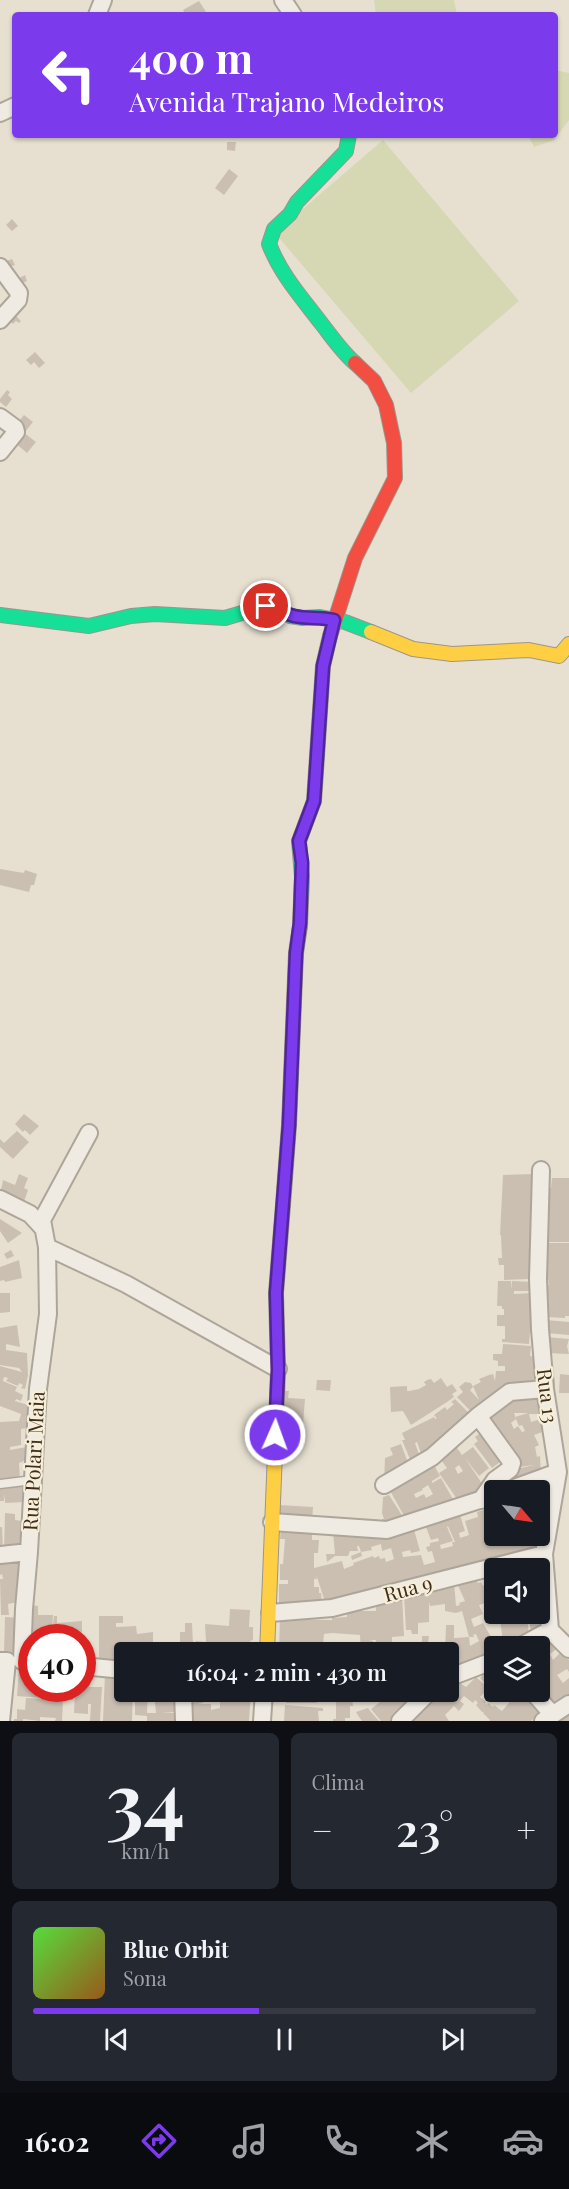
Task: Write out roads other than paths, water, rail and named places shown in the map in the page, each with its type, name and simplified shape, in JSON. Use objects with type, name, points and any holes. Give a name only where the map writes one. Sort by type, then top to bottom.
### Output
[{"type":"street","points":[[268,1642],[278,1370],[276,1293],[289,1125],[296,953],[300,923],[302,863],[299,841],[314,801],[323,666],[334,620],[355,558],[395,478],[392,428],[382,394],[377,385],[347,356],[298,295],[279,266],[269,243],[274,229],[346,151],[348,138]]},
{"type":"street","points":[[0,267],[19,293],[18,300],[0,320]]},
{"type":"street","points":[[0,417],[15,428],[16,432],[0,453]]},
{"type":"street","points":[[0,615],[89,626],[131,616],[155,614],[225,618],[266,606],[274,607],[290,616],[334,620],[413,649],[452,654],[529,650],[559,656],[569,644]]},
{"type":"street","points":[[42,1227],[42,1220],[89,1133]]},
{"type":"street","name":"Rua 13","points":[[541,1170],[538,1279],[545,1389],[558,1472],[544,1554],[550,1630]]},
{"type":"street","points":[[0,1199],[30,1214],[42,1227]]},
{"type":"street","name":"Rua Polari Maia","points":[[15,1661],[24,1609],[38,1389],[48,1314],[47,1247],[42,1227]]},
{"type":"street","points":[[47,1247],[126,1284],[278,1370]]},
{"type":"street","points":[[384,1485],[432,1457],[478,1416],[510,1392],[545,1389]]},
{"type":"street","points":[[478,1416],[512,1464],[495,1480]]},
{"type":"street","points":[[536,1480],[558,1472]]},
{"type":"street","points":[[272,1522],[387,1530],[484,1499]]},
{"type":"street","points":[[0,1555],[29,1552]]},
{"type":"street","name":"Rua 9","points":[[270,1613],[332,1608],[544,1554]]},
{"type":"street","points":[[539,1636],[550,1630],[569,1649]]},
{"type":"street","points":[[2,1721],[15,1661]]},
{"type":"street","points":[[459,1674],[484,1664]]},
{"type":"street","points":[[96,1667],[114,1669]]},
{"type":"street","points":[[183,1702],[184,1721]]},
{"type":"street","points":[[262,1721],[263,1702]]},
{"type":"street","points":[[400,1721],[419,1702]]},
{"type":"street","points":[[539,1702],[548,1718],[569,1704]]},
{"type":"lane","points":[[0,1484],[33,1480]]}]
